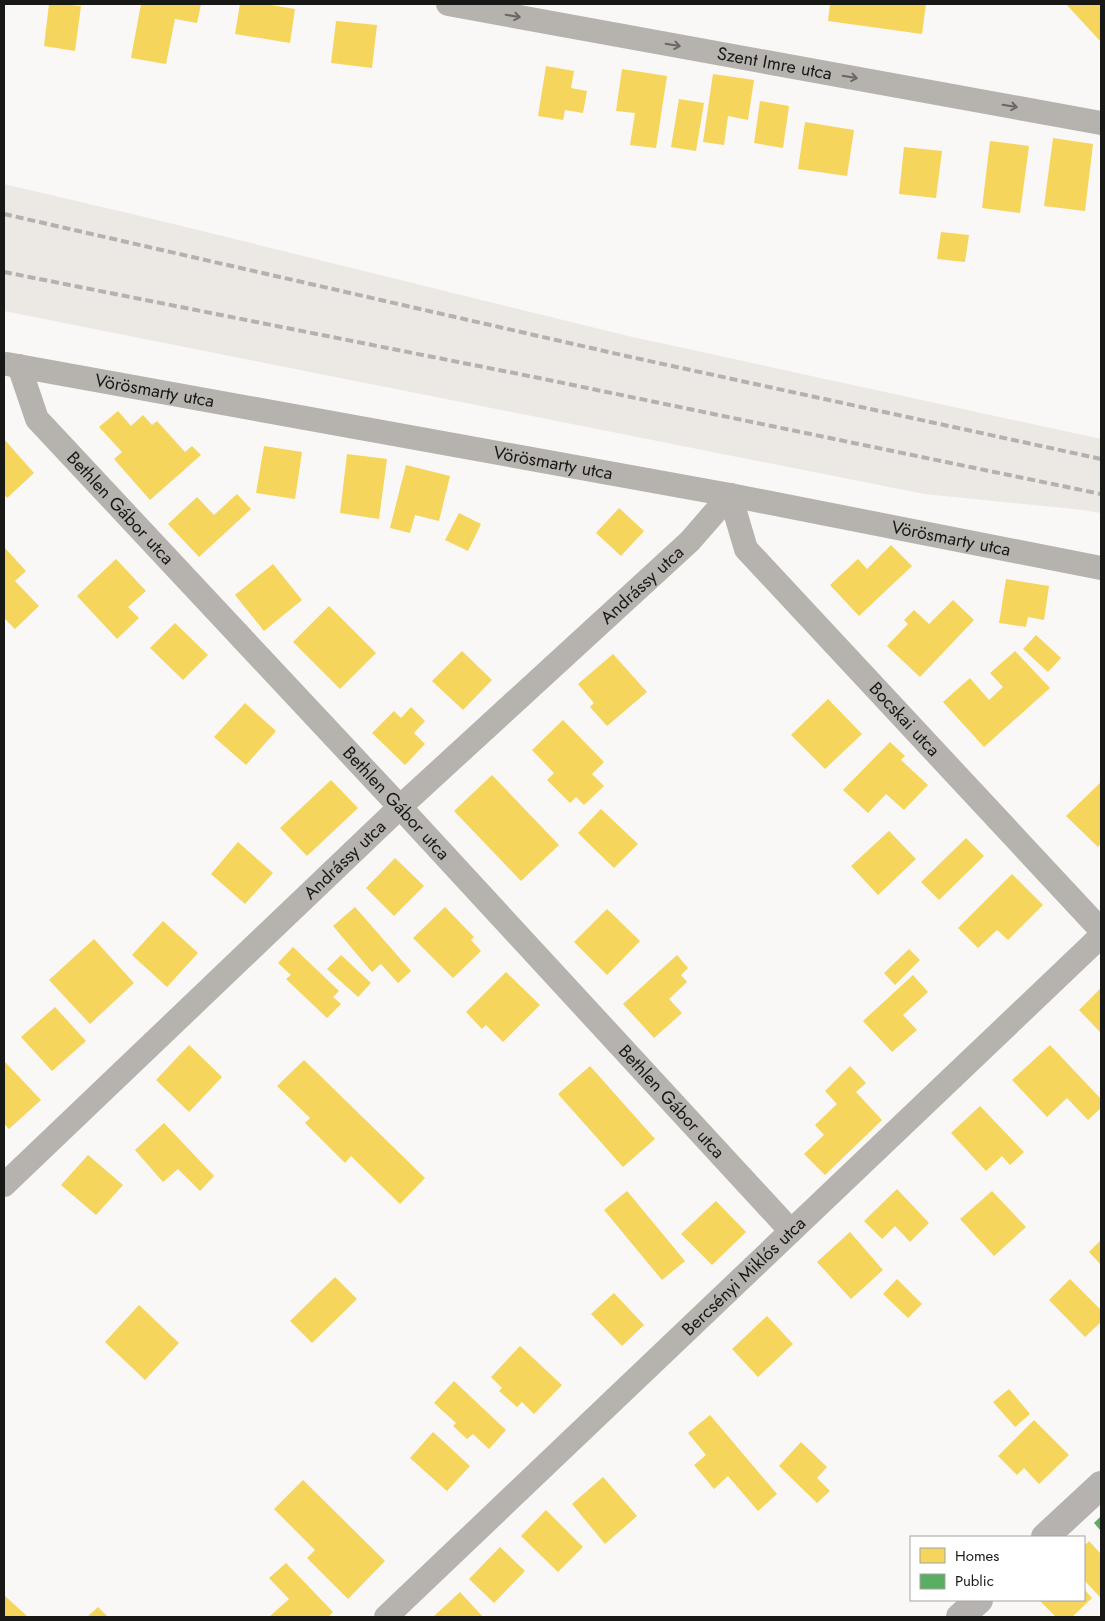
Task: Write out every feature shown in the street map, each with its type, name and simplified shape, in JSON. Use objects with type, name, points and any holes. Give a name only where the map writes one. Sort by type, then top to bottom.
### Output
[{"type":"street","name":"Szent Imre utca","points":[[448,4],[1096,116]]},
{"type":"street","name":"Vörösmarty utca","points":[[9,370],[730,495],[1101,568]]},
{"type":"street","name":"Bethlen Gábor utca","points":[[9,370],[37,419],[400,807],[792,1231]]},
{"type":"street","name":"Andrássy utca","points":[[4,1185],[400,807],[690,541],[730,495]]},
{"type":"street","name":"Bocskai utca","points":[[730,495],[746,549],[1101,930]]},
{"type":"street","name":"Bercsényi Miklós utca","points":[[386,1617],[1101,936]]},
{"type":"street","points":[[1046,1536],[1101,1485]]},
{"type":"street","points":[[960,1617],[977,1601]]},
{"type":"shaded area","points":[[4,184],[628,336],[1101,439],[1101,513],[924,494],[4,311]]},
{"type":"building: Homes","points":[[49,4],[81,6],[75,51],[44,46]]},
{"type":"building: Homes","points":[[141,4],[201,4],[197,23],[175,19],[166,64],[131,58]]},
{"type":"building: Homes","points":[[240,4],[265,4],[295,9],[290,43],[235,34]]},
{"type":"building: Homes","points":[[830,4],[926,4],[922,34],[828,21]]},
{"type":"building: Homes","points":[[1066,4],[1101,4],[1101,42]]},
{"type":"building: Homes","points":[[336,21],[377,25],[372,68],[331,63]]},
{"type":"building: Homes","points":[[546,66],[574,71],[571,88],[587,91],[583,113],[565,110],[563,120],[538,116]]},
{"type":"building: Homes","points":[[622,69],[667,76],[656,148],[630,145],[635,113],[616,111]]},
{"type":"building: Homes","points":[[713,74],[754,80],[748,120],[728,116],[724,145],[703,142]]},
{"type":"building: Homes","points":[[679,99],[704,103],[696,151],[671,147]]},
{"type":"building: Homes","points":[[760,101],[789,106],[783,148],[754,143]]},
{"type":"building: Homes","points":[[805,122],[854,130],[847,176],[798,169]]},
{"type":"building: Homes","points":[[1053,138],[1093,144],[1085,211],[1044,206]]},
{"type":"building: Homes","points":[[990,141],[1029,146],[1020,213],[982,208]]},
{"type":"building: Homes","points":[[904,147],[942,151],[936,198],[899,194]]},
{"type":"building: Homes","points":[[941,232],[969,235],[965,262],[937,259]]},
{"type":"building: Homes","points":[[118,411],[131,426],[143,415],[152,425],[157,421],[185,452],[192,446],[201,455],[150,500],[114,459],[122,452],[99,427]]},
{"type":"building: Homes","points":[[4,439],[34,473],[7,498],[4,494]]},
{"type":"building: Homes","points":[[264,446],[302,452],[295,499],[256,493]]},
{"type":"building: Homes","points":[[347,454],[387,459],[379,519],[340,513]]},
{"type":"building: Homes","points":[[406,465],[450,476],[439,521],[415,515],[410,533],[390,528]]},
{"type":"building: Homes","points":[[237,494],[251,509],[199,557],[168,524],[197,497],[214,515]]},
{"type":"building: Homes","points":[[619,508],[644,531],[621,556],[596,533]]},
{"type":"building: Homes","points":[[459,513],[481,524],[468,551],[445,540]]},
{"type":"building: Homes","points":[[891,545],[912,566],[859,616],[830,585],[858,559],[867,569]]},
{"type":"building: Homes","points":[[4,547],[26,571],[15,581],[39,606],[15,629],[4,618]]},
{"type":"building: Homes","points":[[116,559],[146,591],[128,607],[139,618],[117,639],[77,596]]},
{"type":"building: Homes","points":[[273,564],[302,600],[264,631],[235,595]]},
{"type":"building: Homes","points":[[1006,579],[1049,586],[1044,620],[1028,617],[1026,627],[999,623]]},
{"type":"building: Homes","points":[[953,600],[974,620],[920,677],[887,646],[908,624],[904,620],[914,610],[929,624]]},
{"type":"building: Homes","points":[[329,606],[376,653],[340,689],[293,642]]},
{"type":"building: Homes","points":[[175,623],[208,655],[183,680],[150,648]]},
{"type":"building: Homes","points":[[1036,635],[1061,658],[1048,672],[1023,649]]},
{"type":"building: Homes","points":[[462,651],[492,680],[463,710],[432,681]]},
{"type":"building: Homes","points":[[1015,651],[1050,688],[984,747],[943,702],[970,678],[989,700],[1003,687],[990,673]]},
{"type":"building: Homes","points":[[613,654],[647,692],[607,726],[590,707],[594,703],[578,684]]},
{"type":"building: Homes","points":[[828,699],[862,734],[825,769],[791,735]]},
{"type":"building: Homes","points":[[245,703],[276,731],[246,765],[214,737]]},
{"type":"building: Homes","points":[[411,707],[425,721],[414,733],[425,744],[405,765],[372,733],[394,711],[401,718]]},
{"type":"building: Homes","points":[[563,720],[604,762],[592,774],[604,786],[584,805],[576,797],[570,803],[547,780],[554,773],[532,750]]},
{"type":"building: Homes","points":[[890,742],[905,756],[901,760],[928,785],[904,810],[886,794],[868,813],[843,790]]},
{"type":"building: Homes","points":[[492,775],[559,845],[521,881],[454,811]]},
{"type":"building: Homes","points":[[331,780],[358,808],[307,856],[280,828]]},
{"type":"building: Homes","points":[[1101,782],[1101,843],[1098,847],[1066,816]]},
{"type":"building: Homes","points":[[601,809],[638,844],[614,868],[578,833]]},
{"type":"building: Homes","points":[[889,831],[916,859],[878,895],[851,866]]},
{"type":"building: Homes","points":[[966,838],[984,856],[939,900],[921,882]]},
{"type":"building: Homes","points":[[238,842],[273,873],[245,904],[211,874]]},
{"type":"building: Homes","points":[[395,858],[424,886],[394,916],[366,888]]},
{"type":"building: Homes","points":[[1012,874],[1043,905],[1008,940],[997,930],[978,948],[958,928]]},
{"type":"building: Homes","points":[[355,907],[411,971],[398,983],[381,964],[372,972],[333,926]]},
{"type":"building: Homes","points":[[445,907],[474,937],[471,940],[481,951],[453,978],[413,938]]},
{"type":"building: Homes","points":[[607,909],[640,941],[607,975],[574,942]]},
{"type":"building: Homes","points":[[163,921],[198,953],[167,987],[132,955]]},
{"type":"building: Homes","points":[[94,939],[134,983],[90,1024],[49,980]]},
{"type":"building: Homes","points":[[293,947],[339,991],[333,997],[341,1004],[327,1018],[286,979],[291,975],[278,963]]},
{"type":"building: Homes","points":[[909,949],[920,960],[895,985],[884,973]]},
{"type":"building: Homes","points":[[341,955],[371,983],[358,997],[327,969]]},
{"type":"building: Homes","points":[[677,955],[688,968],[681,975],[687,982],[669,999],[682,1013],[654,1038],[623,1004]]},
{"type":"building: Homes","points":[[506,972],[540,1005],[503,1042],[486,1025],[482,1029],[466,1012]]},
{"type":"building: Homes","points":[[913,975],[928,992],[903,1015],[917,1030],[892,1052],[863,1021]]},
{"type":"building: Homes","points":[[1101,988],[1101,1033],[1079,1010]]},
{"type":"building: Homes","points":[[55,1007],[86,1041],[52,1071],[21,1037]]},
{"type":"building: Homes","points":[[189,1045],[222,1077],[189,1112],[156,1080]]},
{"type":"building: Homes","points":[[1050,1045],[1101,1099],[1101,1108],[1088,1120],[1067,1098],[1047,1117],[1012,1080]]},
{"type":"building: Homes","points":[[304,1060],[425,1178],[400,1204],[351,1156],[345,1163],[305,1123],[310,1118],[277,1086]]},
{"type":"building: Homes","points":[[4,1061],[41,1100],[9,1129],[4,1124]]},
{"type":"building: Homes","points":[[590,1066],[655,1139],[623,1167],[558,1094]]},
{"type":"building: Homes","points":[[850,1066],[866,1083],[856,1092],[882,1120],[825,1175],[804,1154],[824,1135],[815,1125],[837,1104],[825,1091]]},
{"type":"building: Homes","points":[[980,1106],[1024,1152],[1010,1165],[1002,1156],[986,1171],[951,1133]]},
{"type":"building: Homes","points":[[164,1123],[214,1176],[200,1191],[178,1169],[163,1182],[135,1150]]},
{"type":"building: Homes","points":[[88,1155],[123,1185],[96,1215],[61,1185]]},
{"type":"building: Homes","points":[[897,1189],[929,1223],[910,1242],[895,1226],[882,1239],[864,1221]]},
{"type":"building: Homes","points":[[627,1191],[685,1261],[662,1280],[604,1210]]},
{"type":"building: Homes","points":[[992,1191],[1026,1227],[994,1256],[960,1219]]},
{"type":"building: Homes","points":[[716,1201],[746,1232],[712,1265],[681,1234]]},
{"type":"building: Homes","points":[[850,1232],[883,1270],[851,1299],[817,1262]]},
{"type":"building: Homes","points":[[1101,1240],[1101,1265],[1089,1252]]},
{"type":"building: Homes","points":[[335,1277],[357,1299],[312,1343],[290,1321]]},
{"type":"building: Homes","points":[[897,1279],[922,1304],[908,1318],[883,1294]]},
{"type":"building: Homes","points":[[1070,1279],[1101,1310],[1101,1322],[1085,1337],[1049,1300]]},
{"type":"building: Homes","points":[[614,1293],[644,1325],[622,1346],[591,1314]]},
{"type":"building: Homes","points":[[139,1305],[179,1343],[145,1380],[105,1342]]},
{"type":"building: Homes","points":[[767,1316],[793,1344],[758,1377],[732,1349]]},
{"type":"building: Homes","points":[[520,1346],[562,1385],[534,1414],[522,1402],[517,1407],[499,1391],[502,1388],[491,1377]]},
{"type":"building: Homes","points":[[454,1381],[506,1430],[489,1449],[473,1434],[467,1439],[453,1426],[456,1423],[434,1403]]},
{"type":"building: Homes","points":[[1009,1389],[1030,1414],[1015,1427],[993,1402]]},
{"type":"building: Homes","points":[[710,1415],[777,1494],[758,1511],[728,1476],[714,1489],[694,1465],[706,1455],[688,1433]]},
{"type":"building: Homes","points":[[1034,1420],[1069,1455],[1039,1484],[1024,1468],[1017,1475],[998,1456]]},
{"type":"building: Homes","points":[[433,1432],[470,1466],[447,1491],[410,1458]]},
{"type":"building: Homes","points":[[801,1442],[827,1467],[817,1478],[830,1491],[817,1503],[779,1466]]},
{"type":"building: Homes","points":[[603,1477],[637,1516],[605,1544],[572,1504]]},
{"type":"building: Homes","points":[[303,1480],[385,1561],[348,1599],[307,1558],[315,1550],[274,1509]]},
{"type":"building: Homes","points":[[546,1510],[583,1547],[558,1572],[521,1536]]},
{"type":"building: Homes","points":[[1089,1541],[1101,1554],[1101,1598],[1085,1581],[1085,1545]]},
{"type":"building: Homes","points":[[500,1547],[525,1571],[494,1603],[469,1579]]},
{"type":"building: Homes","points":[[286,1563],[333,1612],[328,1617],[269,1617],[289,1599],[269,1578]]},
{"type":"building: Homes","points":[[1085,1590],[1092,1598],[1072,1617],[1056,1617],[1040,1601],[1085,1601]]},
{"type":"building: Homes","points":[[460,1592],[483,1617],[433,1617]]},
{"type":"building: Homes","points":[[4,1595],[28,1617],[4,1617]]},
{"type":"building: Homes","points":[[98,1607],[108,1617],[87,1617]]},
{"type":"building: Public","points":[[1101,1516],[1101,1531],[1094,1523]]},
{"type":"railway","points":[[4,214],[626,356],[1101,459]]},
{"type":"railway","points":[[4,272],[534,377],[1101,494]]}]
